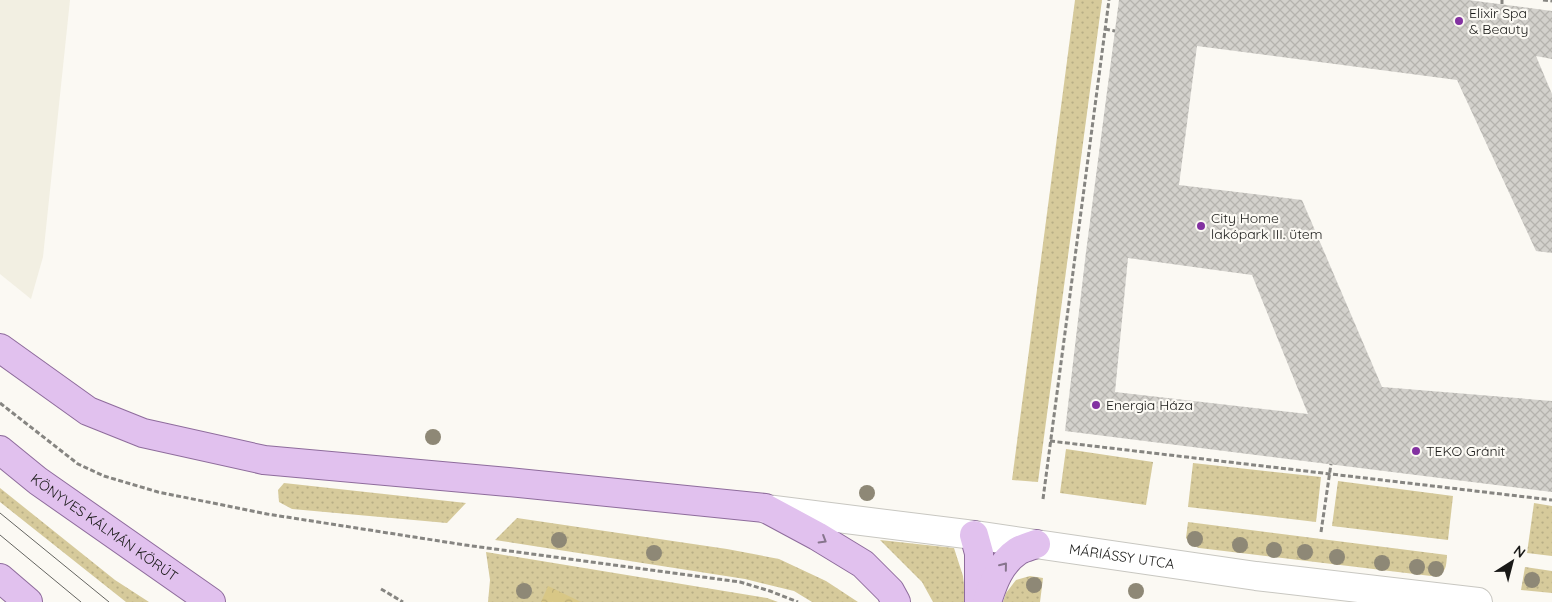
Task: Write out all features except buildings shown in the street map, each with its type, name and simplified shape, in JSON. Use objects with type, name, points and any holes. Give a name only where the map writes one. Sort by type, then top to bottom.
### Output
[{"type":"main road","points":[[0,348],[88,412],[143,433],[264,460],[764,508],[818,536],[863,564],[890,592],[896,602]]},
{"type":"main road","name":"KÖNYVES KÁLMÁN KÖRÚT","points":[[0,450],[38,481],[211,602]]},
{"type":"main road","points":[[974,535],[979,552],[979,602]]},
{"type":"main road","points":[[987,602],[992,585],[1006,563],[1018,551],[1036,544]]},
{"type":"main road","points":[[0,578],[28,602]]},
{"type":"street","name":"MÁRIÁSSY UTCA","points":[[764,508],[974,535],[1256,576],[1478,602]]},
{"type":"path","points":[[1043,499],[1109,0]]},
{"type":"path","points":[[1543,0],[1552,1]]},
{"type":"path","points":[[1105,30],[1115,31]]},
{"type":"path","points":[[0,402],[78,464],[104,476],[158,492],[267,514],[455,543],[740,582],[798,602]]},
{"type":"path","points":[[1050,440],[1552,500]]},
{"type":"path","points":[[1321,532],[1331,464]]},
{"type":"path","points":[[381,589],[403,602]]},
{"type":"shaded area","points":[[0,0],[70,0],[43,257],[31,299],[0,274]]},
{"type":"shaded area","points":[[1075,0],[1102,0],[1038,482],[1012,480]]},
{"type":"shaded area","points":[[1066,449],[1153,462],[1146,505],[1060,493]]},
{"type":"shaded area","points":[[1193,463],[1321,477],[1316,522],[1188,507]]},
{"type":"shaded area","points":[[1338,481],[1453,496],[1448,540],[1332,526]]},
{"type":"shaded area","points":[[284,483],[466,503],[447,523],[292,509],[279,502],[278,490]]},
{"type":"shaded area","points":[[0,488],[115,580],[149,602],[126,602],[0,502]]},
{"type":"shaded area","points":[[1534,503],[1552,506],[1552,556],[1527,553]]},
{"type":"shaded area","points":[[517,518],[727,549],[779,559],[826,581],[858,602],[812,602],[794,591],[745,579],[495,540]]},
{"type":"shaded area","points":[[1188,522],[1447,555],[1446,564],[1440,574],[1431,576],[1199,548],[1191,545],[1186,538]]},
{"type":"shaded area","points":[[880,540],[954,548],[963,576],[966,602],[933,602],[922,582]]},
{"type":"shaded area","points":[[486,552],[767,598],[778,602],[488,602],[490,580]]},
{"type":"shaded area","points":[[1525,567],[1552,571],[1552,593],[1521,590]]},
{"type":"shaded area","points":[[1030,576],[1043,578],[1040,602],[1003,602],[1006,593],[1016,580]]},
{"type":"green space","points":[[548,586],[581,602],[541,602]]},
{"type":"tram line","points":[[0,513],[109,602]]},
{"type":"tram line","points":[[0,535],[81,602]]},
{"type":"place","name":"Elixir Spa & Beauty","points":[[1459,21]]},
{"type":"place","name":"City Home lakópark III. ütem","points":[[1201,226]]},
{"type":"place","name":"Energia Háza","points":[[1096,405]]},
{"type":"place","name":"TEKO Gránit","points":[[1416,451]]}]
